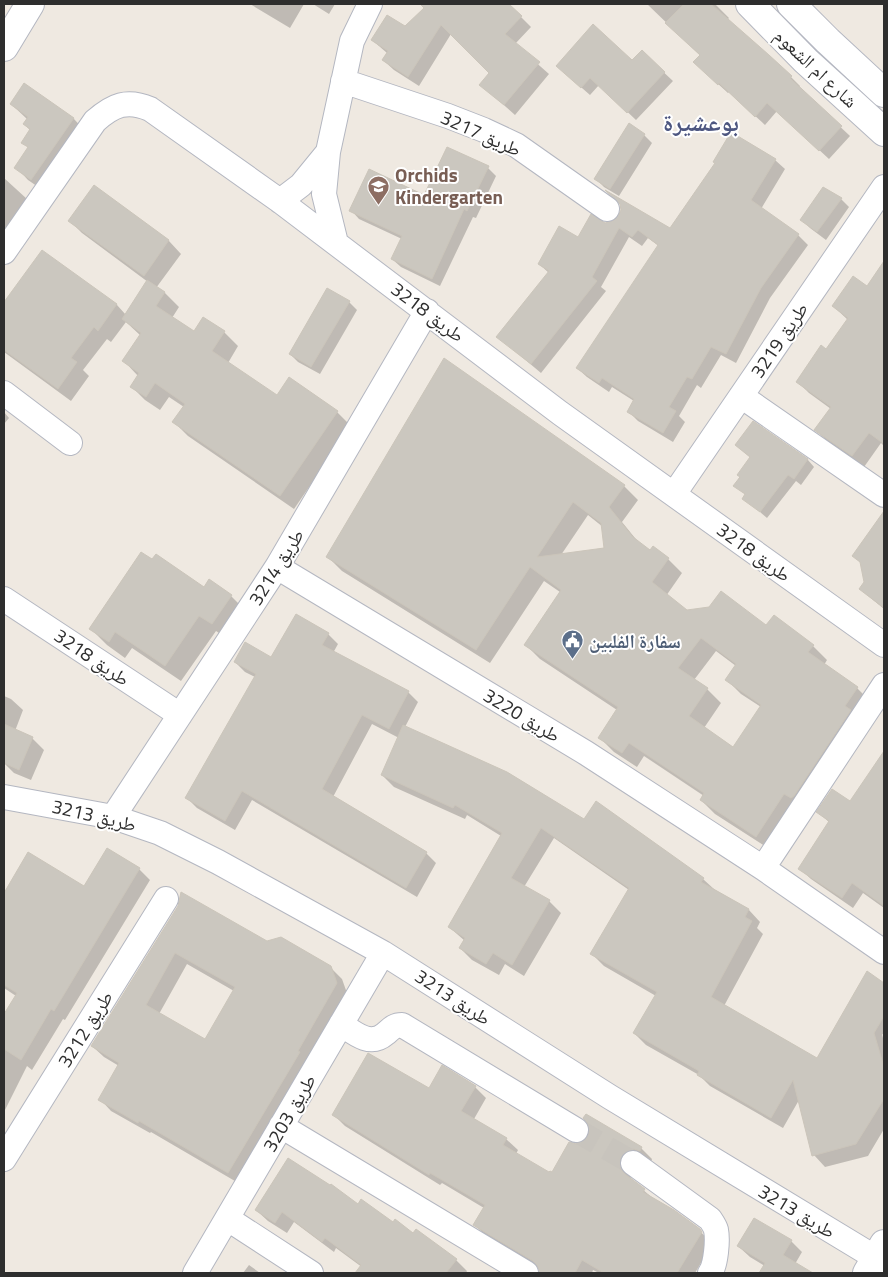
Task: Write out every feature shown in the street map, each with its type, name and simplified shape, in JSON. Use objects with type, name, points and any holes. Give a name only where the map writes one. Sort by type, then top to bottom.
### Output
[{"type":"street","points":[[4,47],[30,4]]},
{"type":"street","points":[[336,243],[324,194],[328,152],[352,41],[370,4]]},
{"type":"street","name":"شارع ام الشعوم","points":[[750,4],[806,61],[884,132]]},
{"type":"street","name":"شارع ام الشعوم","points":[[791,4],[884,93]]},
{"type":"street","name":"طريق 3217","points":[[344,81],[448,116],[516,145],[607,209]]},
{"type":"street","name":"طريق 3218","points":[[4,252],[86,131],[103,114],[125,104],[138,104],[150,109],[280,201],[560,413],[884,645]]},
{"type":"street","points":[[280,201],[301,185],[328,152]]},
{"type":"street","name":"طريق 3219","points":[[674,494],[884,187]]},
{"type":"street","name":"طريق 3214","points":[[113,817],[278,567],[427,311]]},
{"type":"street","points":[[4,393],[70,443]]},
{"type":"street","points":[[741,396],[884,495]]},
{"type":"street","name":"طريق 3220","points":[[278,567],[586,754],[763,868],[884,952]]},
{"type":"street","name":"طريق 3218","points":[[4,598],[180,715]]},
{"type":"street","points":[[763,868],[884,685]]},
{"type":"street","name":"طريق 3213","points":[[4,797],[113,817],[154,830],[186,845],[383,953],[610,1097],[876,1258]]},
{"type":"street","name":"طريق 3212","points":[[4,1159],[166,899]]},
{"type":"street","name":"طريق 3203","points":[[195,1273],[383,953]]},
{"type":"street","points":[[341,1024],[360,1038],[372,1040],[382,1036],[396,1025],[402,1025],[576,1130]]},
{"type":"street","points":[[281,1126],[526,1273]]},
{"type":"street","points":[[633,1164],[710,1219],[716,1229],[716,1259],[714,1268],[710,1273]]},
{"type":"street","points":[[228,1219],[311,1273]]},
{"type":"building","points":[[420,4],[509,4],[522,16],[505,34],[540,62],[504,105],[479,85],[489,73],[441,25],[408,77],[382,60],[388,51],[371,40],[387,15],[405,26],[424,8]]},
{"type":"building","points":[[684,4],[711,4],[792,76],[790,78],[842,126],[819,151],[767,103],[755,117],[719,83],[718,85],[693,62],[700,55],[665,23]]},
{"type":"building","points":[[593,24],[632,60],[642,50],[665,72],[627,113],[590,78],[581,88],[556,66]]},
{"type":"building","points":[[24,83],[74,118],[31,180],[14,168],[28,147],[21,143],[30,129],[23,124],[28,117],[10,104]]},
{"type":"building","points":[[629,123],[645,134],[610,189],[594,179]]},
{"type":"building","points":[[731,132],[776,159],[751,200],[799,234],[761,288],[726,354],[711,347],[692,379],[687,377],[669,407],[676,411],[663,433],[627,412],[634,399],[602,378],[599,383],[576,368],[658,245],[638,230],[632,237],[619,228],[592,277],[597,281],[531,364],[496,337],[549,271],[538,264],[559,226],[578,237],[591,214],[605,223],[613,221],[621,210],[620,204],[605,190],[670,228],[715,163],[713,162]]},
{"type":"building","points":[[447,147],[489,166],[467,211],[464,209],[432,279],[391,259],[402,236],[349,211],[369,169],[424,195]]},
{"type":"building","points":[[94,185],[169,240],[144,276],[68,221]]},
{"type":"building","points":[[823,187],[842,198],[817,232],[800,220]]},
{"type":"building","points":[[42,250],[117,304],[98,331],[94,327],[71,358],[77,362],[58,389],[4,350],[4,302]]},
{"type":"building","points":[[884,261],[884,444],[869,433],[852,456],[814,430],[831,407],[796,382],[821,345],[826,349],[848,318],[832,306],[853,276],[867,286]]},
{"type":"building","points":[[147,280],[165,292],[156,306],[194,331],[203,317],[225,331],[212,351],[277,395],[289,377],[338,411],[280,496],[172,422],[185,404],[155,383],[146,397],[130,387],[139,373],[122,361],[141,333],[122,319]]},
{"type":"building","points":[[327,288],[350,301],[311,367],[289,354]]},
{"type":"building","points":[[444,358],[625,485],[609,507],[633,537],[650,550],[653,546],[669,558],[652,582],[687,610],[709,607],[721,591],[766,625],[774,615],[814,645],[808,652],[858,687],[845,706],[851,710],[794,796],[791,798],[784,794],[756,837],[700,800],[704,793],[629,743],[622,753],[598,738],[618,707],[524,645],[561,590],[530,567],[476,650],[326,557]],"holes":[[[573,502],[601,523],[604,548],[537,557]],[[701,638],[736,664],[725,680],[761,705],[733,747],[689,716],[708,688],[678,668]]]},
{"type":"building","points":[[753,421],[808,459],[794,479],[788,475],[760,512],[742,499],[745,494],[733,486],[740,477],[737,475],[750,457],[735,445]]},
{"type":"building","points":[[884,511],[884,608],[859,589],[864,582],[860,562],[852,556]]},
{"type":"building","points":[[141,552],[152,559],[156,554],[204,587],[209,579],[232,595],[212,624],[199,616],[165,666],[115,632],[109,642],[89,629]]},
{"type":"building","points":[[296,614],[329,633],[322,645],[409,691],[389,729],[362,715],[322,789],[427,852],[406,888],[242,791],[225,821],[185,798],[256,674],[234,662],[245,642],[271,657]]},
{"type":"building","points":[[4,724],[33,737],[19,770],[4,763]]},
{"type":"building","points":[[403,725],[507,772],[584,819],[596,801],[704,878],[701,882],[749,909],[745,917],[752,921],[711,997],[817,1058],[867,971],[884,983],[884,1016],[874,1033],[884,1067],[884,1099],[856,1144],[812,1156],[793,1080],[771,1118],[697,1075],[699,1071],[633,1033],[657,992],[590,954],[629,888],[541,828],[511,878],[550,900],[512,965],[493,953],[486,964],[459,948],[465,938],[448,927],[502,833],[455,805],[453,808],[381,775]]},
{"type":"building","points":[[884,751],[884,906],[852,883],[842,898],[798,869],[829,821],[816,812],[832,789],[850,801]]},
{"type":"building","points":[[107,848],[140,868],[54,1011],[51,1009],[21,1060],[4,1049],[4,1014],[17,993],[4,985],[4,893],[28,852],[84,886]]},
{"type":"building","points":[[181,892],[267,941],[281,937],[331,966],[337,983],[298,1051],[300,1052],[228,1173],[139,1121],[138,1123],[98,1100],[119,1063],[91,1046],[178,906]],"holes":[[[175,953],[235,987],[205,1039],[146,1005]]]},
{"type":"building","points":[[368,1053],[429,1088],[442,1065],[476,1086],[461,1111],[507,1138],[503,1145],[549,1172],[552,1172],[569,1142],[576,1144],[583,1142],[587,1137],[590,1130],[588,1123],[583,1118],[586,1114],[642,1147],[640,1151],[628,1150],[622,1155],[619,1161],[621,1169],[645,1189],[643,1192],[674,1210],[702,1232],[677,1273],[604,1273],[582,1260],[575,1273],[540,1273],[533,1261],[473,1225],[485,1205],[430,1173],[429,1175],[332,1115]]},
{"type":"building","points":[[288,1158],[331,1184],[358,1204],[361,1199],[393,1222],[395,1219],[413,1233],[416,1229],[457,1259],[446,1273],[355,1273],[361,1265],[325,1238],[322,1242],[282,1212],[275,1223],[255,1210]]},
{"type":"building","points":[[754,1218],[792,1240],[783,1255],[813,1273],[759,1273],[765,1263],[737,1246]]},
{"type":"tunnel","points":[[576,1130],[633,1163]]},
{"type":"place","name":"Orchids Kindergarten","points":[[379,205]]},
{"type":"place","name":"سفارة الفلبين","points":[[573,660]]},
{"type":"district","name":"بوعشيرة","points":[[701,123]]}]
